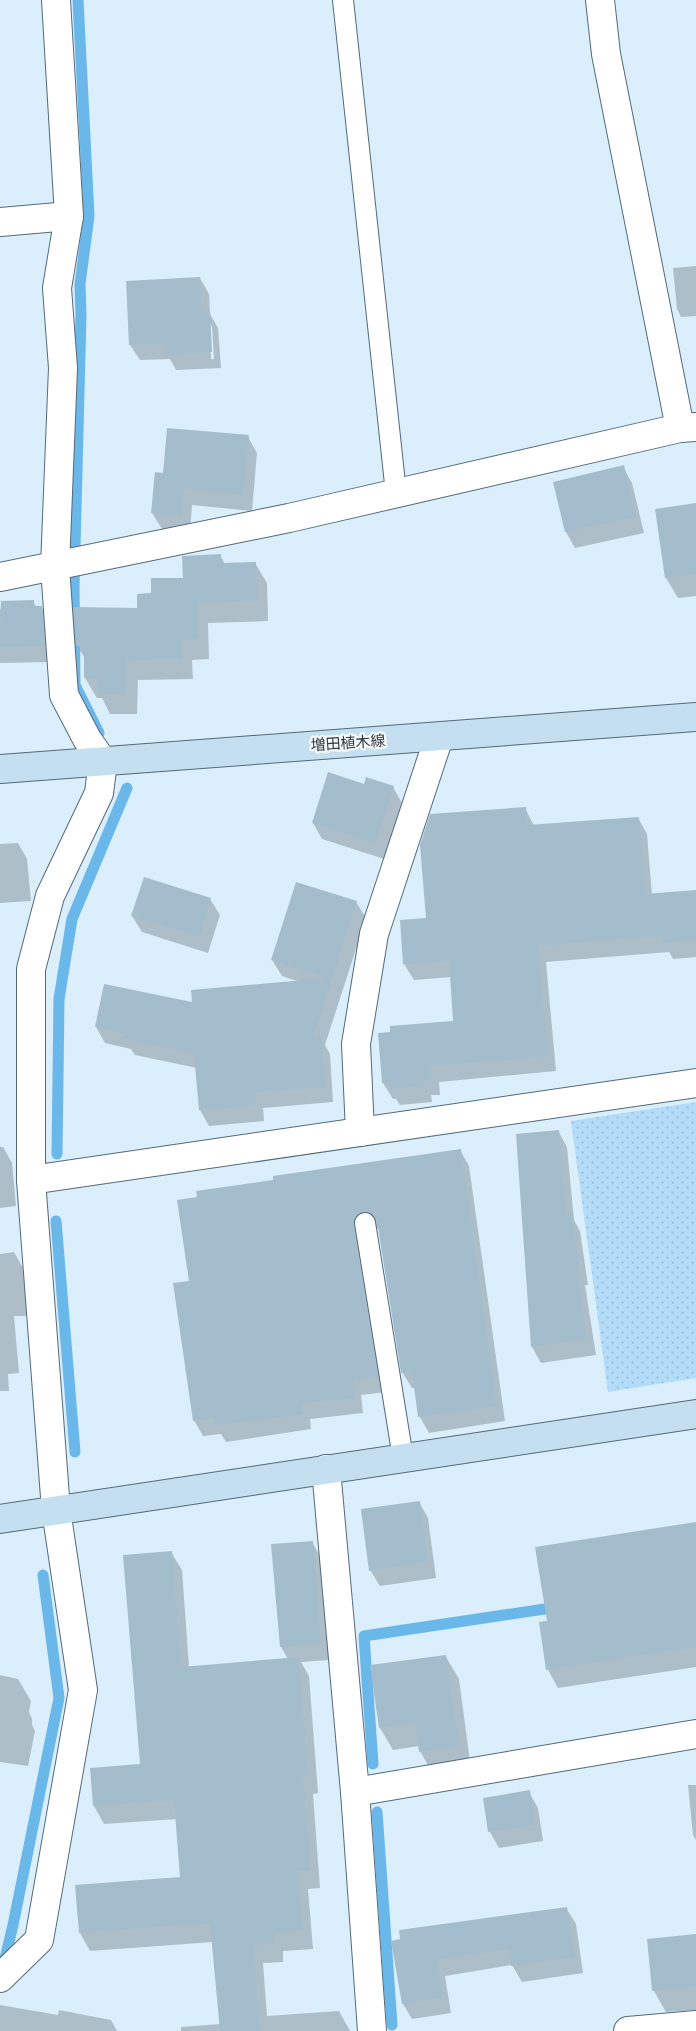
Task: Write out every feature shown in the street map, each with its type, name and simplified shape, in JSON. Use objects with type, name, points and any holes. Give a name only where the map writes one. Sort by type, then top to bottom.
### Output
[{"type":"street","points":[[4,1974],[39,1940],[83,1690],[56,1510],[31,1180],[31,969],[50,896],[99,793],[103,762],[87,739],[64,695],[55,567],[63,368],[57,288],[69,216],[56,0]]},
{"type":"street","points":[[0,578],[289,518],[688,428],[606,54],[600,0]]},
{"type":"street","points":[[0,222],[69,216]]},
{"type":"street","name":"増田植木線","points":[[0,769],[696,717]]},
{"type":"street","points":[[360,1132],[356,1044],[374,934],[439,737]]},
{"type":"street","points":[[31,1180],[696,1083]]},
{"type":"street","points":[[0,1519],[696,1414]]},
{"type":"street","points":[[326,1469],[355,1792],[372,2031]]},
{"type":"street","points":[[355,1792],[696,1734]]},
{"type":"street","points":[[628,2031],[696,2025]]},
{"type":"lane","points":[[343,0],[396,493]]},
{"type":"lane","points":[[365,1223],[403,1458]]},
{"type":"shaded area","points":[[696,1102],[696,1378],[608,1392],[571,1121]]},
{"type":"building","points":[[200,277],[202,312],[210,311],[212,352],[166,355],[165,343],[129,345],[126,281]]},
{"type":"building","points":[[167,428],[249,435],[243,495],[184,489],[182,516],[151,513],[155,472],[163,473]]},
{"type":"building","points":[[624,465],[636,517],[565,532],[553,482]]},
{"type":"building","points":[[696,503],[696,574],[665,578],[655,509]]},
{"type":"building","points":[[221,554],[221,563],[256,562],[257,601],[197,603],[198,639],[181,640],[182,659],[127,660],[126,694],[98,694],[98,679],[84,678],[84,646],[76,646],[73,607],[137,608],[137,594],[151,593],[151,578],[183,578],[182,556]]},
{"type":"building","points":[[34,600],[34,606],[42,606],[45,646],[0,647],[1,601]]},
{"type":"building","points":[[328,772],[364,784],[366,777],[394,786],[375,844],[312,823]]},
{"type":"building","points":[[526,807],[527,825],[639,817],[645,894],[696,890],[696,940],[663,943],[662,936],[538,946],[548,1056],[430,1066],[431,1079],[423,1080],[424,1086],[389,1089],[389,1083],[382,1083],[378,1033],[390,1032],[390,1026],[453,1021],[449,961],[403,964],[400,920],[426,918],[420,845],[430,814]]},
{"type":"building","points":[[144,877],[211,898],[199,937],[131,916]]},
{"type":"building","points":[[296,882],[357,901],[313,1037],[322,1037],[325,1087],[255,1092],[256,1105],[199,1110],[194,1054],[124,1039],[125,1034],[95,1027],[104,984],[192,1002],[191,990],[328,978],[271,960]]},
{"type":"building","points":[[559,1130],[566,1214],[571,1213],[580,1269],[577,1269],[587,1339],[531,1347],[516,1134]]},
{"type":"building","points":[[461,1149],[497,1406],[418,1417],[412,1371],[401,1373],[377,1221],[374,1215],[364,1211],[357,1214],[353,1225],[378,1376],[353,1380],[355,1398],[302,1403],[303,1414],[215,1426],[214,1418],[193,1421],[173,1283],[189,1281],[177,1200],[197,1197],[196,1191],[273,1180],[273,1176]]},
{"type":"building","points":[[420,1501],[428,1562],[369,1571],[361,1509]]},
{"type":"building","points":[[696,1522],[696,1647],[546,1670],[539,1622],[547,1621],[535,1547]]},
{"type":"building","points":[[313,1541],[321,1644],[280,1647],[271,1544]]},
{"type":"building","points":[[172,1551],[181,1667],[299,1657],[308,1775],[303,1776],[311,1870],[298,1871],[303,1931],[273,1933],[274,1944],[254,1945],[260,2031],[220,2031],[210,1923],[79,1933],[75,1885],[180,1877],[174,1800],[93,1806],[90,1768],[140,1764],[123,1555]]},
{"type":"building","points":[[446,1655],[459,1746],[419,1752],[415,1723],[379,1728],[370,1665]]},
{"type":"building","points":[[530,1790],[535,1825],[488,1832],[483,1798]]},
{"type":"building","points":[[567,1907],[575,1957],[511,1966],[509,1949],[437,1960],[443,1997],[402,2004],[391,1941],[400,1939],[399,1930]]},
{"type":"building","points":[[696,1934],[696,1987],[652,1991],[647,1939]]},
{"type":"waterway","points":[[78,0],[89,216],[80,284],[81,315],[74,586],[75,685],[99,733]]},
{"type":"waterway","points":[[57,1154],[59,999],[72,919],[127,788]]},
{"type":"waterway","points":[[56,1221],[75,1452]]},
{"type":"waterway","points":[[3,1967],[59,1698],[43,1575]]},
{"type":"waterway","points":[[373,1764],[364,1636],[558,1607]]},
{"type":"waterway","points":[[377,1812],[392,2025]]}]
